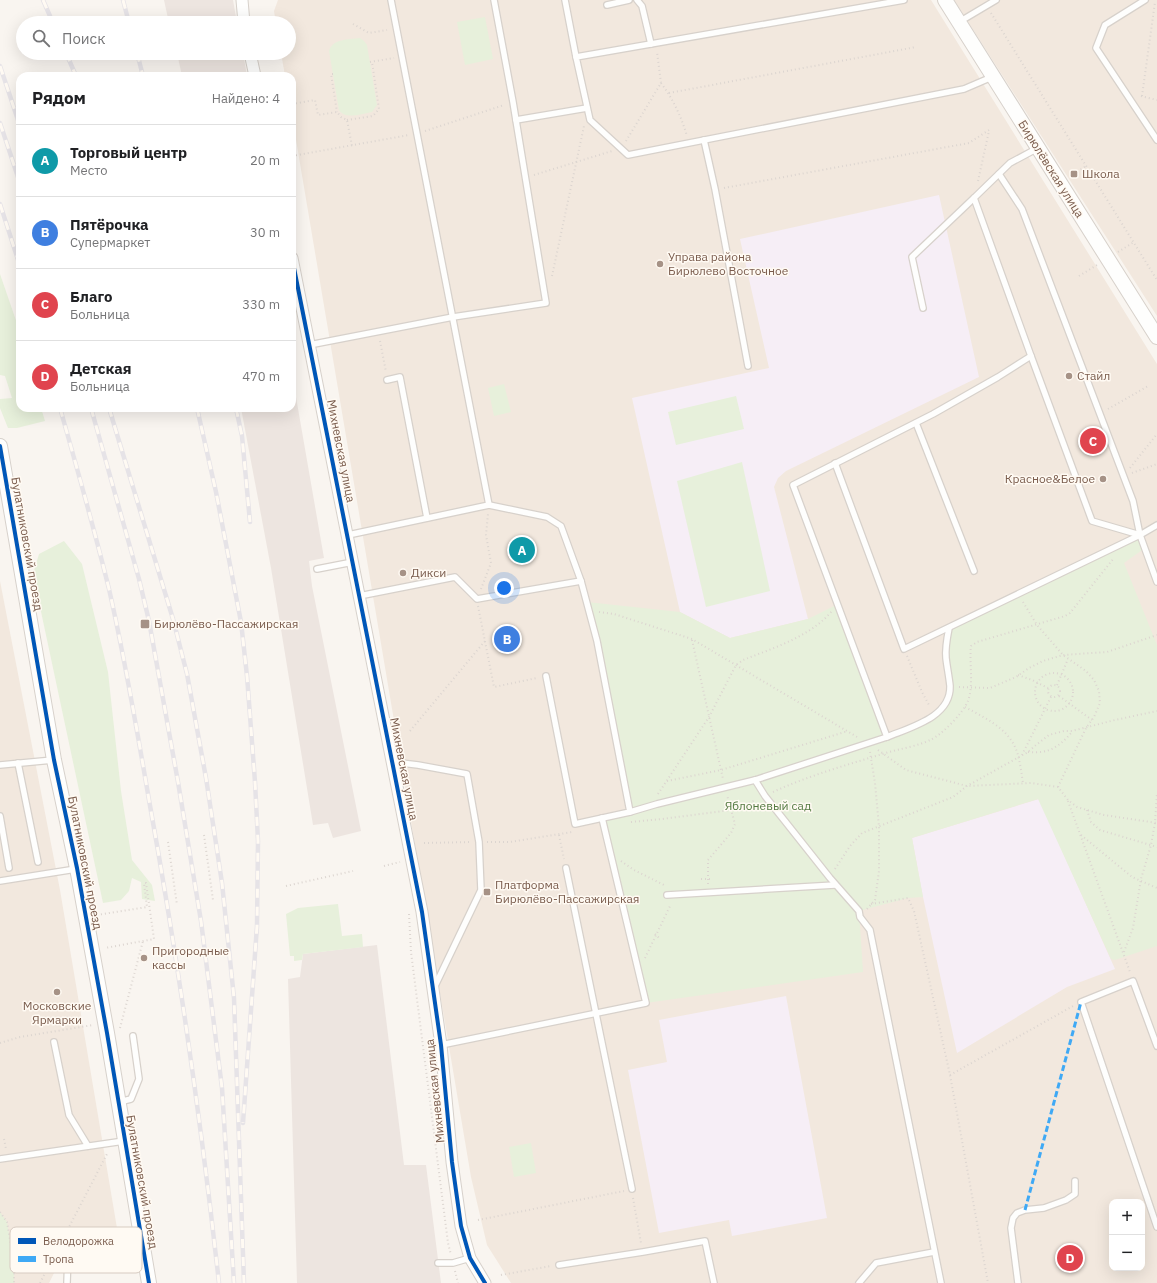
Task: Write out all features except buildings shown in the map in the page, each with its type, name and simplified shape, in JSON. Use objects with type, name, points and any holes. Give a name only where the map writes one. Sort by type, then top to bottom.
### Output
[{"type":"street","points":[[242,0],[243,16]]},
{"type":"street","name":"Бирюлёвская улица","points":[[945,0],[992,77],[1155,330]]},
{"type":"street","points":[[252,60],[254,72]]},
{"type":"street","name":"Михневская улица","points":[[296,277],[422,912],[440,1045],[452,1162],[461,1226],[470,1258],[485,1283]]},
{"type":"street","name":"Булатниковский проезд","points":[[0,446],[54,760],[77,868],[118,1102],[119,1142],[139,1227]]},
{"type":"street","name":"Булатниковский проезд","points":[[142,1239],[149,1283]]},
{"type":"lane","points":[[391,0],[489,505]]},
{"type":"lane","points":[[310,345],[453,317],[546,302],[513,102],[494,0]]},
{"type":"lane","points":[[565,0],[590,120],[628,155],[964,89],[992,77]]},
{"type":"lane","points":[[607,5],[629,0]]},
{"type":"lane","points":[[637,0],[642,6],[651,44]]},
{"type":"lane","points":[[576,57],[904,0]]},
{"type":"lane","points":[[1145,0],[1105,25],[1096,48],[1157,140]]},
{"type":"lane","points":[[959,22],[993,1]]},
{"type":"lane","points":[[516,120],[587,108]]},
{"type":"lane","points":[[704,140],[715,189],[748,366]]},
{"type":"lane","points":[[923,308],[912,258],[1010,163],[1038,148]]},
{"type":"lane","points":[[999,174],[1022,209],[1133,500],[1140,535],[1157,582]]},
{"type":"lane","points":[[974,198],[1092,521],[1140,535]]},
{"type":"lane","points":[[887,737],[793,485],[916,423],[998,377],[1031,356]]},
{"type":"lane","points":[[387,380],[400,377],[427,518]]},
{"type":"lane","points":[[916,423],[974,571]]},
{"type":"lane","points":[[835,463],[904,649],[1140,535],[1157,525]]},
{"type":"lane","points":[[348,535],[489,505],[547,517],[561,526],[590,610],[630,812]]},
{"type":"lane","points":[[316,569],[353,562]]},
{"type":"lane","points":[[359,596],[455,577],[477,599],[581,581]]},
{"type":"lane","points":[[546,676],[575,824],[630,812],[755,780],[887,737],[924,722],[945,704],[950,687],[946,657],[946,639],[949,628]]},
{"type":"lane","points":[[0,764],[54,760]]},
{"type":"lane","points":[[393,762],[467,774],[478,842],[481,890],[433,990]]},
{"type":"lane","points":[[18,763],[38,862]]},
{"type":"lane","points":[[755,780],[765,796],[835,885],[859,911],[860,917],[870,930],[941,1283]]},
{"type":"lane","points":[[0,816],[9,868]]},
{"type":"lane","points":[[440,1045],[646,1003],[602,818]]},
{"type":"lane","points":[[0,881],[77,868]]},
{"type":"lane","points":[[566,868],[632,1189]]},
{"type":"lane","points":[[667,896],[835,885]]},
{"type":"lane","points":[[1157,1046],[1133,981],[1081,1002],[1157,1227]]},
{"type":"lane","points":[[118,1102],[131,1099],[139,1079],[133,1036]]},
{"type":"lane","points":[[54,1042],[69,1115],[88,1146]]},
{"type":"lane","points":[[0,1160],[119,1142]]},
{"type":"lane","points":[[1018,1283],[1011,1228],[1013,1218],[1017,1213],[1025,1210],[1044,1208],[1066,1200],[1074,1194],[1075,1181]]},
{"type":"lane","points":[[559,1265],[705,1241],[714,1283]]},
{"type":"lane","points":[[859,1283],[876,1263],[934,1252]]},
{"type":"lane","points":[[438,1263],[453,1263],[470,1258]]},
{"type":"lane","points":[[67,1273],[67,1283]]},
{"type":"path","points":[[1142,96],[1155,0]]},
{"type":"path","points":[[986,6],[1157,280]]},
{"type":"path","points":[[353,24],[369,33],[396,29]]},
{"type":"path","points":[[669,93],[916,47]]},
{"type":"path","points":[[327,75],[332,74],[337,112],[341,117],[347,120],[373,116],[379,109],[371,62],[402,57]]},
{"type":"path","points":[[661,83],[669,93],[677,109],[688,143]]},
{"type":"path","points":[[1132,102],[1142,96],[1157,100]]},
{"type":"path","points":[[296,103],[315,100],[318,115],[337,112]]},
{"type":"path","points":[[296,155],[417,133],[513,102]]},
{"type":"path","points":[[551,279],[587,108]]},
{"type":"path","points":[[347,120],[352,146]]},
{"type":"path","points":[[715,189],[969,143],[989,130],[974,198]]},
{"type":"path","points":[[1074,174],[1086,166]]},
{"type":"path","points":[[378,332],[387,380]]},
{"type":"path","points":[[1100,414],[1148,386]]},
{"type":"path","points":[[1124,476],[1157,434]]},
{"type":"path","points":[[1124,476],[1157,464]]},
{"type":"path","points":[[489,505],[486,534],[491,563],[477,599],[494,687],[546,676]]},
{"type":"path","points":[[605,827],[631,822],[731,810],[823,773],[930,740],[949,725],[965,707],[970,692],[971,646],[977,642],[1037,625],[1070,613],[1118,553]]},
{"type":"path","points":[[1018,594],[1037,625],[1062,655],[1086,671],[1094,680],[1099,691],[1100,703],[1092,720],[1086,728],[1058,787]]},
{"type":"path","points":[[650,806],[709,717],[736,665],[742,660],[790,640],[823,622],[838,604]]},
{"type":"path","points":[[590,610],[614,614],[692,640],[868,743],[906,770],[967,786],[1023,783],[1058,787],[1068,800],[1077,807],[1104,815],[1156,823]]},
{"type":"path","points":[[950,687],[990,688],[1018,675],[1043,660],[1062,655],[1107,652],[1157,635]]},
{"type":"path","points":[[410,731],[485,640]]},
{"type":"path","points":[[692,640],[734,824],[731,833],[708,860],[709,893]]},
{"type":"path","points":[[904,649],[922,692],[934,715]]},
{"type":"path","points":[[1056,686],[1068,659]]},
{"type":"path","points":[[1050,673],[1062,674],[1067,677],[1073,687],[1073,698],[1070,704],[1062,710],[1045,709],[1039,704],[1036,697],[1035,691],[1037,682],[1050,673]]},
{"type":"path","points":[[1018,675],[1048,688],[1050,686],[1056,686],[1061,690],[1059,696]]},
{"type":"path","points":[[1048,688],[1048,695],[1051,697]]},
{"type":"path","points":[[1059,696],[1092,720]]},
{"type":"path","points":[[1051,697],[1056,698],[1059,696]]},
{"type":"path","points":[[1022,755],[1051,697]]},
{"type":"path","points":[[965,707],[1005,732],[1015,746],[1019,757],[1023,783]]},
{"type":"path","points":[[830,878],[850,846],[862,833],[953,797],[967,786],[1028,752],[1049,735],[1157,711]]},
{"type":"path","points":[[667,781],[721,770],[848,731]]},
{"type":"path","points":[[1028,752],[1045,752],[1057,746],[1072,731]]},
{"type":"path","points":[[860,917],[875,900],[880,871],[879,827],[868,743]]},
{"type":"path","points":[[762,752],[764,757]]},
{"type":"path","points":[[1123,953],[1133,928],[1140,882],[1156,823],[1157,793]]},
{"type":"path","points":[[1068,800],[1133,981]]},
{"type":"path","points":[[1087,810],[1091,822],[1100,830],[1157,848]]},
{"type":"path","points":[[424,842],[510,842],[574,832]]},
{"type":"path","points":[[559,834],[566,868]]},
{"type":"path","points":[[1080,834],[1132,877],[1140,882],[1157,888]]},
{"type":"path","points":[[204,835],[213,900]]},
{"type":"path","points":[[168,842],[177,905]]},
{"type":"path","points":[[612,855],[634,870],[679,895],[655,934],[639,972]]},
{"type":"path","points":[[384,866],[400,862]]},
{"type":"path","points":[[286,886],[353,871]]},
{"type":"path","points":[[701,879],[712,879]]},
{"type":"path","points":[[92,916],[147,907],[144,883],[146,883],[154,939],[104,948]]},
{"type":"path","points":[[871,904],[908,898],[914,911],[950,1075],[988,1283]]},
{"type":"path","points":[[409,914],[411,952],[448,1243],[458,1283]]},
{"type":"path","points":[[655,934],[659,938]]},
{"type":"path","points":[[119,1031],[142,941]]},
{"type":"path","points":[[950,1075],[1081,1002]]},
{"type":"path","points":[[0,1043],[20,1037],[94,1025]]},
{"type":"path","points":[[71,1227],[119,1142]]},
{"type":"path","points":[[478,1220],[632,1189],[643,1252]]},
{"type":"path","points":[[0,1212],[7,1222],[10,1240]]},
{"type":"path","points":[[501,1275],[559,1265]]},
{"type":"path","points":[[40,1283],[46,1273]]},
{"type":"shaded area","points":[[164,0],[233,0],[236,16],[167,16]]},
{"type":"shaded area","points":[[278,0],[931,0],[1157,364],[1157,1283],[511,1283],[487,1245],[471,1177],[296,140],[296,72],[284,72],[282,60],[296,60],[296,16],[275,16],[274,11]]},
{"type":"shaded area","points":[[954,0],[1157,0],[1157,316]]},
{"type":"shaded area","points":[[179,60],[244,60],[246,72],[181,72]]},
{"type":"shaded area","points":[[939,195],[979,377],[786,471],[778,478],[774,487],[808,619],[730,638],[680,612],[632,398],[769,368],[740,239]]},
{"type":"shaded area","points":[[296,397],[324,558],[309,561],[312,586],[361,831],[333,838],[328,823],[313,825],[271,568],[242,412],[296,412]]},
{"type":"shaded area","points":[[0,581],[60,890],[117,1227],[10,1227],[10,1273],[54,1273],[49,1283],[0,1283]]},
{"type":"shaded area","points":[[1039,799],[1115,969],[1067,987],[957,1053],[923,897],[912,838]]},
{"type":"shaded area","points":[[377,945],[404,1165],[426,1165],[441,1283],[297,1283],[288,979],[300,977],[303,954]]},
{"type":"shaded area","points":[[786,996],[827,1218],[732,1236],[729,1220],[659,1233],[628,1070],[667,1062],[659,1020]]},
{"type":"green space","points":[[485,17],[493,59],[465,65],[457,22]]},
{"type":"green space","points":[[360,38],[367,45],[377,105],[372,112],[350,116],[339,110],[329,51],[337,42]]},
{"type":"green space","points":[[0,274],[16,320],[16,412],[42,412],[45,421],[17,428],[8,428],[0,408],[0,399],[12,398],[5,376],[0,375]]},
{"type":"green space","points":[[504,384],[511,412],[494,416],[488,388]]},
{"type":"green space","points":[[736,396],[744,429],[676,445],[668,412]]},
{"type":"green space","points":[[742,462],[770,591],[706,607],[677,481]]},
{"type":"green space","name":"Яблоневый сад","points":[[1140,535],[1145,548],[1124,563],[1157,645],[1157,946],[1115,960],[1111,959],[1038,799],[912,838],[923,897],[908,898],[859,911],[863,972],[646,1003],[602,818],[630,812],[587,602],[680,612],[730,638],[808,619],[838,604],[887,736],[924,722],[945,705],[950,687],[946,657],[949,628]]},
{"type":"green space","points":[[64,541],[82,564],[108,672],[121,791],[132,860],[152,885],[155,901],[142,899],[141,882],[132,878],[129,891],[121,900],[103,903],[33,574],[39,554]]},
{"type":"green space","points":[[338,904],[342,936],[362,934],[363,947],[303,954],[302,960],[294,961],[294,956],[290,956],[286,914],[298,908]]},
{"type":"green space","points":[[531,1143],[536,1173],[514,1177],[509,1147]]},
{"type":"green space","points":[[0,1212],[7,1222],[10,1240],[10,1273],[14,1273],[14,1283],[0,1283]]},
{"type":"railway","points":[[43,0],[50,16]]},
{"type":"railway","points":[[123,0],[127,16]]},
{"type":"railway","points":[[69,60],[74,72]]},
{"type":"railway","points":[[139,60],[142,72]]},
{"type":"railway","points":[[0,66],[16,114]]},
{"type":"railway","points":[[0,123],[16,171]]},
{"type":"railway","points":[[0,204],[16,254]]},
{"type":"railway","points":[[61,412],[109,589],[130,694],[160,860],[179,980],[197,1101],[219,1283]]},
{"type":"railway","points":[[92,412],[139,579],[149,621],[201,921],[222,1088],[234,1283]]},
{"type":"railway","points":[[110,412],[173,619],[187,674],[206,778],[222,883],[234,998],[244,1283]]},
{"type":"railway","points":[[198,412],[216,492],[241,622],[247,676],[255,782],[258,841],[257,926],[243,1123]]},
{"type":"railway","points":[[237,412],[242,436],[250,522]]},
{"type":"marked path","points":[[1025,1210],[1081,1002]]},
{"type":"cycle path","points":[[296,278],[422,912],[441,1045],[452,1162],[461,1226],[470,1258],[485,1283]]},
{"type":"cycle path","points":[[0,446],[54,760],[77,868],[107,1033],[140,1227]]},
{"type":"cycle path","points":[[142,1241],[149,1283]]},
{"type":"place","name":"Школа","points":[[1074,174]]},
{"type":"place","name":"Управа района Бирюлево Восточное","points":[[660,264]]},
{"type":"place","name":"Стайл","points":[[1069,376]]},
{"type":"place","name":"Благо","points":[[1093,441]]},
{"type":"place","name":"Красное&Белое","points":[[1103,479]]},
{"type":"place","name":"Торговый центр","points":[[522,550]]},
{"type":"place","name":"Дикси","points":[[403,573]]},
{"type":"place","name":"Бирюлёво-Пассажирская","points":[[145,624]]},
{"type":"place","name":"Пятёрочка","points":[[507,639]]},
{"type":"place","name":"Платформа Бирюлёво-Пассажирская","points":[[487,892]]},
{"type":"place","name":"Пригородные кассы","points":[[144,958]]},
{"type":"place","name":"Московские Ярмарки","points":[[57,992]]},
{"type":"place","name":"Детская","points":[[1070,1258]]}]
